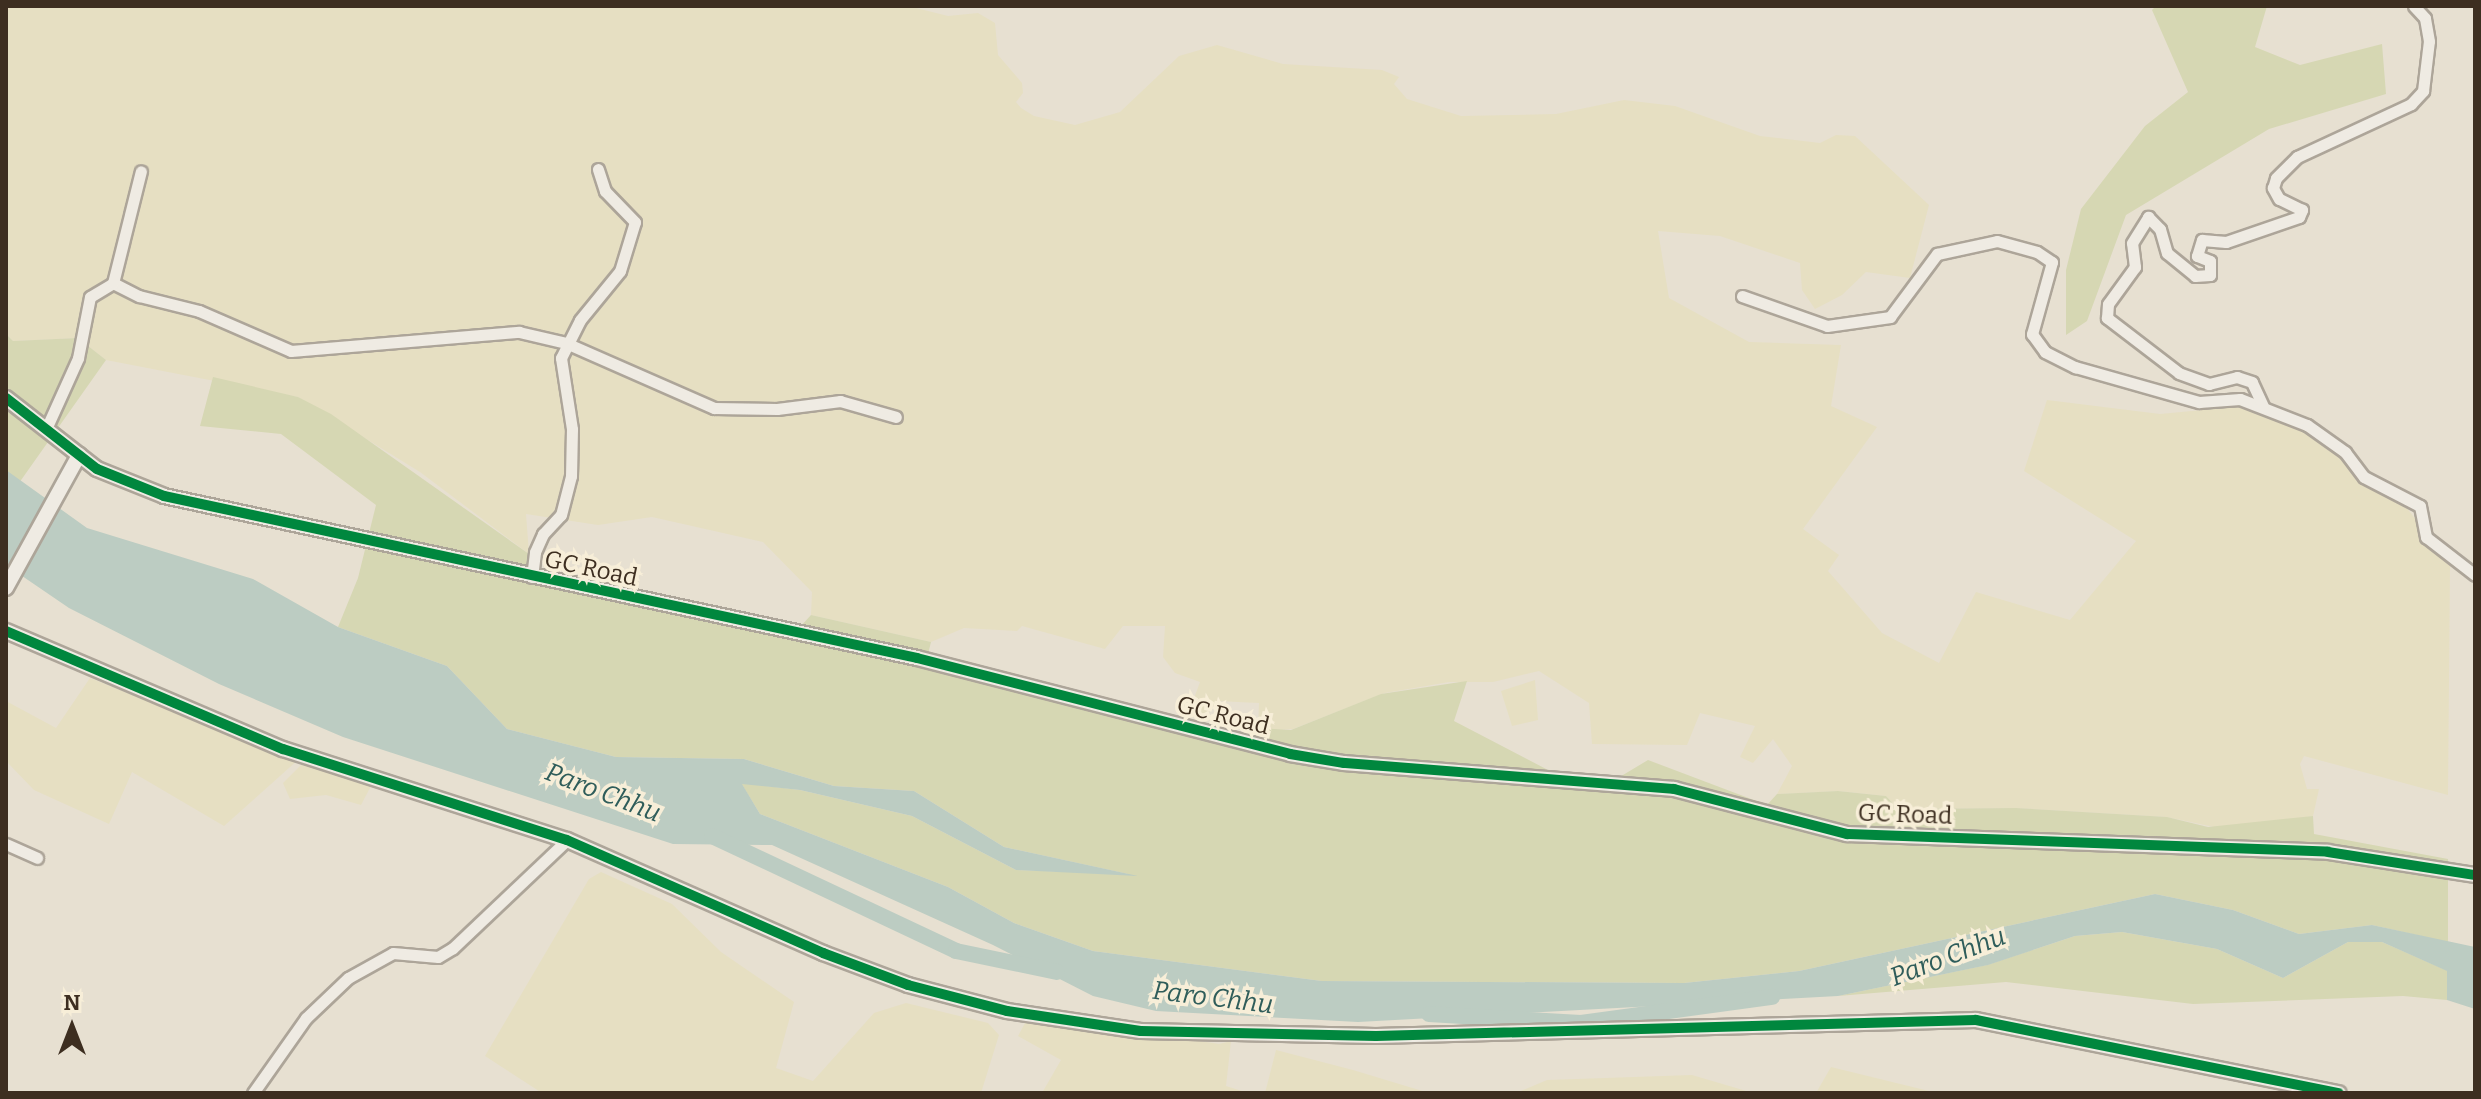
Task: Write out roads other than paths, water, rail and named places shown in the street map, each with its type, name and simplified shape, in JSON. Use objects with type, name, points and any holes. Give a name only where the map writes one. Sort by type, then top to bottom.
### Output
[{"type":"street","points":[[2263,406],[2252,382],[2237,377],[2209,384],[2179,373],[2107,318],[2108,304],[2135,267],[2132,243],[2148,217],[2160,229],[2167,253],[2195,276],[2210,275],[2210,261],[2197,256],[2202,240],[2226,242],[2299,217],[2302,210],[2279,199],[2273,188],[2276,178],[2297,157],[2411,104],[2423,91],[2429,41],[2425,18],[2414,6]]},
{"type":"street","points":[[532,577],[535,552],[543,534],[561,515],[571,476],[572,429],[561,358],[566,343],[620,271],[635,222],[605,191],[598,169]]},
{"type":"street","points":[[46,429],[78,358],[90,297],[113,283],[141,171]]},
{"type":"street","points":[[1742,296],[1827,326],[1890,317],[1937,254],[1997,241],[2037,252],[2052,262],[2032,334],[2045,352],[2075,367],[2199,402],[2240,399],[2263,406],[2328,437],[2364,477],[2420,506],[2426,537],[2475,575]]},
{"type":"street","points":[[113,283],[139,296],[199,311],[291,351],[519,332],[566,343],[714,408],[777,409],[840,401],[896,417]]},
{"type":"street","name":"GC Road","points":[[6,398],[79,455],[127,485],[164,496],[917,658],[1344,763],[1674,789],[1847,834],[2328,852],[2475,875]]},
{"type":"street","points":[[9,582],[55,491],[79,455]]},
{"type":"street","points":[[6,631],[283,749],[567,840],[889,978],[1007,1011],[1110,1028],[1473,1036],[1682,1025],[1976,1020],[2339,1093]]},
{"type":"street","points":[[253,1093],[306,1018],[348,978],[393,953],[438,957],[453,948],[567,840]]},
{"type":"street","points":[[6,844],[37,858]]},
{"type":"water","points":[[6,470],[87,528],[253,579],[338,627],[447,666],[507,729],[616,757],[744,759],[834,786],[914,791],[1004,847],[1138,876],[1016,870],[912,816],[800,790],[742,784],[760,814],[948,887],[1014,923],[1093,951],[1322,981],[1684,983],[1799,971],[2155,894],[2233,910],[2299,934],[2372,925],[2475,947],[2475,1009],[2447,1000],[2447,971],[2382,942],[2348,942],[2283,978],[2217,949],[2122,932],[2075,936],[1988,965],[1838,996],[1358,1022],[1156,1011],[1093,996],[993,945],[772,845],[673,844],[343,737],[219,684],[69,608],[6,565]]},
{"type":"waterway","name":"Paro Chhu","points":[[712,836],[956,951],[1057,972]]},
{"type":"waterway","name":"Paro Chhu","points":[[1429,1014],[1581,1023],[1772,997]]}]
